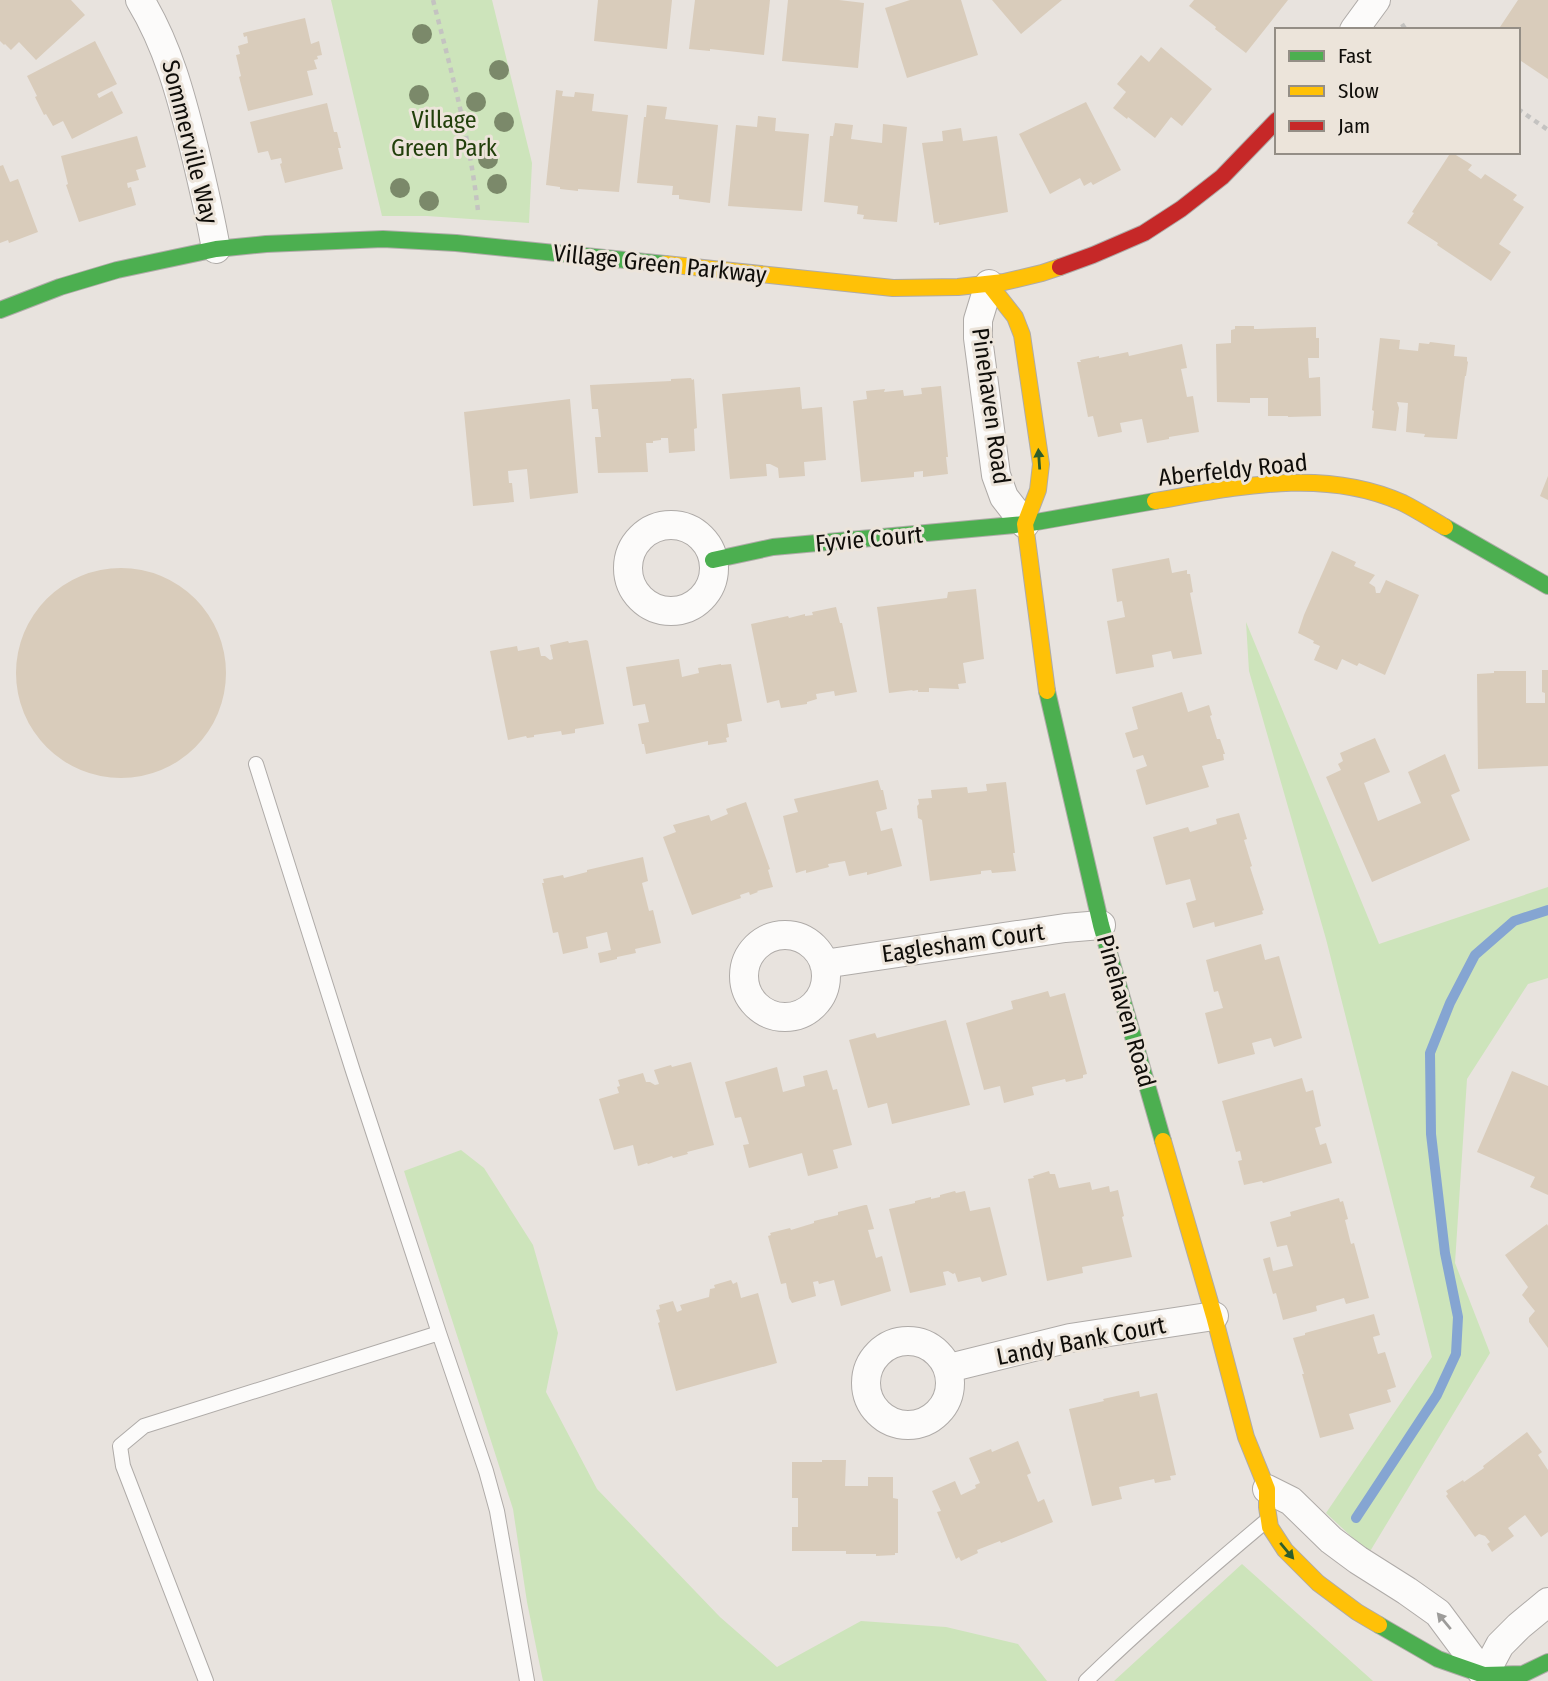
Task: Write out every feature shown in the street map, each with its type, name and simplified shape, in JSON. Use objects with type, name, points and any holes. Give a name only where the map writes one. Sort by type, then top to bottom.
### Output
[{"type":"street","name":"Sommerville Way","points":[[140,0],[166,49],[183,102],[216,249]]},
{"type":"street","points":[[1355,28],[1376,0]]},
{"type":"street","name":"Village Green Parkway","points":[[0,310],[60,287],[117,270],[216,249],[383,239],[565,253],[893,288],[931,289],[1004,282],[1042,273],[1144,233],[1222,177],[1275,122]]},
{"type":"street","name":"Pinehaven Road","points":[[989,284],[978,320],[978,338],[996,475],[1004,497],[1025,524]]},
{"type":"street","name":"Pinehaven Road","points":[[989,284],[1015,317],[1022,335],[1041,464],[1038,490],[1025,524],[1045,683],[1101,925],[1214,1316],[1246,1437],[1267,1489],[1270,1527],[1285,1550],[1318,1583],[1357,1612],[1438,1659],[1487,1678]]},
{"type":"street","name":"Aberfeldy Road","points":[[1025,524],[1224,489],[1289,482],[1332,484],[1371,492],[1403,503],[1548,586]]},
{"type":"street","name":"Fyvie Court","points":[[713,560],[773,547],[1025,524]]},
{"type":"street","name":"Eaglesham Court","points":[[824,964],[1101,925]]},
{"type":"street","name":"Landy Bank Court","points":[[949,1368],[1070,1338],[1214,1316]]},
{"type":"street","points":[[1267,1489],[1291,1501],[1331,1540],[1438,1613],[1487,1678]]},
{"type":"street","points":[[1487,1678],[1500,1645],[1548,1602]]},
{"type":"street","points":[[1487,1678],[1523,1674],[1548,1662]]},
{"type":"lane","points":[[256,764],[353,1071],[486,1471],[497,1511],[527,1681]]},
{"type":"lane","points":[[206,1681],[123,1465],[120,1446],[144,1426],[439,1332]]},
{"type":"lane","points":[[1086,1681],[1196,1580],[1269,1518]]},
{"type":"path","points":[[433,0],[471,159],[478,213]]},
{"type":"path","points":[[1402,24],[1405,28]]},
{"type":"path","points":[[1520,110],[1548,130]]},
{"type":"green space","name":"Village Green Park","points":[[331,0],[492,0],[532,163],[529,223],[427,216],[382,216]]},
{"type":"green space","points":[[1246,622],[1379,944],[1548,887],[1548,978],[1528,984],[1467,1079],[1455,1263],[1490,1353],[1369,1553],[1326,1513],[1432,1357],[1326,939],[1249,671]]},
{"type":"green space","points":[[461,1150],[484,1168],[533,1245],[558,1333],[546,1392],[597,1489],[720,1617],[777,1667],[861,1621],[946,1627],[1018,1644],[1047,1681],[543,1681],[527,1602],[513,1509],[404,1171]]},
{"type":"green space","points":[[1242,1564],[1373,1681],[1114,1681]]},
{"type":"building","points":[[0,0],[71,0],[85,15],[36,60],[19,42],[11,50],[0,41]]},
{"type":"building","points":[[598,0],[672,0],[667,49],[594,41]]},
{"type":"building","points":[[695,0],[770,0],[764,55],[689,49]]},
{"type":"building","points":[[788,0],[864,3],[858,68],[782,61]]},
{"type":"building","points":[[910,0],[961,0],[978,55],[907,78],[885,8]]},
{"type":"building","points":[[992,0],[1062,0],[1021,34]]},
{"type":"building","points":[[1194,0],[1288,0],[1246,53],[1189,6]]},
{"type":"building","points":[[1518,0],[1548,0],[1548,79],[1520,60],[1520,28],[1499,28]]},
{"type":"building","points":[[305,18],[311,44],[319,41],[322,55],[314,60],[317,69],[307,71],[313,95],[248,111],[236,55],[240,54],[238,46],[248,43],[247,36],[244,37],[243,33]]},
{"type":"building","points":[[95,41],[117,84],[97,94],[99,98],[112,91],[123,113],[72,139],[63,121],[53,126],[46,114],[44,115],[27,76]]},
{"type":"building","points":[[1161,47],[1212,89],[1182,126],[1171,117],[1155,138],[1113,108],[1126,92],[1117,84],[1141,55],[1149,62]]},
{"type":"building","points":[[556,90],[563,91],[562,96],[574,97],[575,92],[594,94],[592,111],[628,115],[619,192],[578,191],[546,185]]},
{"type":"building","points":[[1086,102],[1121,170],[1093,185],[1091,182],[1084,186],[1080,178],[1050,194],[1019,134]]},
{"type":"building","points":[[327,103],[341,148],[338,148],[343,169],[285,183],[281,158],[271,160],[268,151],[258,153],[250,122]]},
{"type":"building","points":[[647,105],[667,107],[665,119],[718,125],[710,203],[679,199],[679,195],[672,195],[673,186],[637,183]]},
{"type":"building","points":[[758,116],[776,118],[775,131],[809,134],[802,211],[728,206],[736,125],[757,127]]},
{"type":"building","points":[[835,123],[853,125],[851,139],[882,143],[883,124],[907,127],[897,222],[863,219],[864,215],[857,214],[858,206],[824,202],[830,136],[833,136]]},
{"type":"building","points":[[961,128],[963,141],[997,136],[1008,212],[939,225],[939,222],[934,223],[922,143],[943,141],[942,131]]},
{"type":"building","points":[[137,136],[146,167],[136,170],[139,180],[127,183],[128,188],[131,187],[136,205],[79,222],[66,185],[68,184],[61,156]]},
{"type":"building","points":[[1450,154],[1472,165],[1468,170],[1481,179],[1485,174],[1517,195],[1513,200],[1524,207],[1499,244],[1511,252],[1491,281],[1407,223],[1414,213],[1412,212]]},
{"type":"building","points":[[3,165],[10,182],[18,179],[38,232],[9,243],[8,240],[0,243],[0,166]]},
{"type":"building","points":[[1235,326],[1254,326],[1254,329],[1316,327],[1319,358],[1308,358],[1309,378],[1320,377],[1321,416],[1268,416],[1268,398],[1250,398],[1250,403],[1217,402],[1216,344],[1231,343],[1231,330],[1235,329]]},
{"type":"building","points":[[1380,338],[1400,340],[1399,349],[1418,351],[1419,343],[1455,345],[1454,356],[1467,357],[1457,439],[1424,437],[1425,434],[1406,432],[1408,403],[1397,402],[1399,408],[1396,431],[1372,428]]},
{"type":"building","points":[[1182,344],[1187,368],[1181,369],[1187,397],[1193,396],[1199,432],[1147,443],[1142,419],[1120,423],[1122,432],[1098,437],[1093,416],[1088,417],[1077,362],[1128,352],[1129,356]]},
{"type":"building","points":[[694,379],[697,428],[694,429],[695,451],[669,453],[668,438],[661,438],[653,443],[646,443],[648,472],[598,473],[595,437],[601,437],[598,409],[592,409],[590,385]]},
{"type":"building","points":[[941,386],[948,474],[923,477],[923,471],[914,472],[914,477],[861,482],[853,401],[867,399],[866,391],[903,390],[904,396],[922,394],[921,388]]},
{"type":"building","points":[[800,387],[802,409],[822,407],[826,460],[804,462],[805,476],[779,478],[778,468],[766,464],[767,476],[730,479],[722,394]]},
{"type":"building","points":[[570,399],[578,493],[530,499],[527,469],[508,471],[514,502],[473,506],[464,412]]},
{"type":"building","points":[[1548,476],[1548,500],[1540,496]]},
{"type":"building","points":[[1332,551],[1356,562],[1354,566],[1375,575],[1369,583],[1375,587],[1376,593],[1380,593],[1386,580],[1419,595],[1385,675],[1359,663],[1357,666],[1342,659],[1337,670],[1314,660],[1320,646],[1298,633]]},
{"type":"building","points":[[1169,558],[1172,573],[1187,570],[1187,574],[1190,574],[1193,592],[1190,593],[1202,654],[1173,659],[1171,651],[1152,655],[1154,667],[1116,674],[1107,621],[1125,617],[1122,601],[1117,602],[1112,569]]},
{"type":"building","points":[[121,568],[142,570],[161,576],[195,599],[218,633],[224,652],[224,694],[218,713],[195,747],[161,770],[142,776],[121,778],[100,776],[81,770],[47,747],[24,713],[18,694],[16,673],[18,652],[24,633],[47,599],[81,576],[100,570]]},
{"type":"building","points":[[976,589],[984,659],[963,663],[966,683],[958,684],[959,689],[929,688],[929,692],[913,690],[889,693],[877,607],[947,598],[948,592]]},
{"type":"building","points":[[836,607],[857,692],[835,696],[834,691],[816,694],[817,699],[807,704],[781,708],[779,700],[767,703],[751,624],[788,616],[813,615],[812,612]]},
{"type":"building","points":[[586,640],[604,724],[575,729],[575,733],[562,735],[561,731],[508,740],[490,651],[517,646],[518,651],[539,647],[541,656],[550,660],[553,659],[550,645]]},
{"type":"building","points":[[679,659],[682,677],[699,673],[698,668],[731,664],[742,721],[727,724],[727,742],[708,745],[708,741],[646,754],[638,724],[649,722],[645,704],[633,706],[626,667]]},
{"type":"building","points":[[1542,670],[1548,670],[1548,766],[1478,769],[1477,674],[1526,671],[1526,703],[1545,703]]},
{"type":"building","points":[[1182,692],[1188,712],[1209,705],[1217,739],[1220,739],[1225,754],[1224,760],[1202,766],[1209,787],[1146,805],[1136,770],[1147,766],[1143,755],[1133,758],[1125,733],[1138,729],[1132,707]]},
{"type":"building","points":[[1375,738],[1390,772],[1364,783],[1378,821],[1421,803],[1408,772],[1445,754],[1460,791],[1451,795],[1470,840],[1372,882],[1326,777],[1341,770],[1338,764],[1343,761],[1340,753]]},
{"type":"building","points":[[878,780],[887,809],[876,812],[881,831],[892,828],[902,866],[867,875],[867,872],[849,876],[845,861],[828,864],[829,867],[806,873],[806,870],[796,873],[783,816],[798,812],[794,799]]},
{"type":"building","points":[[1006,782],[1016,871],[981,871],[981,874],[930,881],[922,820],[918,818],[918,799],[932,798],[931,790],[967,787],[968,793],[987,791],[986,784]]},
{"type":"building","points":[[746,802],[770,869],[768,870],[773,887],[750,895],[749,892],[740,895],[741,898],[692,915],[663,837],[676,832],[673,825],[709,815],[711,821],[728,814],[726,809]]},
{"type":"building","points":[[1239,813],[1263,914],[1215,927],[1214,922],[1193,928],[1186,903],[1196,900],[1190,879],[1166,885],[1153,837],[1188,827],[1190,832],[1217,824],[1216,819]]},
{"type":"building","points":[[643,857],[648,881],[642,883],[649,911],[653,910],[661,943],[635,949],[636,953],[600,963],[598,953],[611,950],[607,932],[586,937],[588,948],[563,954],[558,932],[553,933],[543,879],[563,875],[564,878]]},
{"type":"building","points":[[1261,944],[1265,960],[1279,956],[1302,1038],[1274,1047],[1271,1038],[1252,1043],[1255,1054],[1218,1064],[1205,1013],[1223,1008],[1218,991],[1214,992],[1206,960]]},
{"type":"building","points":[[1048,991],[1050,997],[1065,993],[1087,1074],[1083,1075],[1083,1078],[1066,1082],[1065,1079],[1032,1087],[1034,1095],[1004,1103],[1000,1086],[984,1090],[966,1023],[1013,1009],[1011,1001]]},
{"type":"building","points":[[946,1020],[970,1105],[892,1124],[887,1103],[868,1108],[849,1040],[875,1033],[877,1038]]},
{"type":"building","points":[[691,1062],[714,1145],[638,1166],[633,1145],[614,1150],[599,1099],[619,1093],[618,1080],[643,1073],[646,1082],[655,1085],[659,1084],[654,1070]]},
{"type":"building","points":[[777,1067],[783,1092],[805,1086],[803,1076],[827,1070],[833,1090],[837,1089],[852,1145],[833,1150],[838,1168],[808,1176],[802,1153],[749,1168],[743,1145],[749,1144],[741,1117],[735,1118],[725,1082]]},
{"type":"building","points":[[1512,1071],[1548,1086],[1548,1195],[1530,1187],[1535,1177],[1477,1152]]},
{"type":"building","points":[[1302,1078],[1306,1092],[1313,1090],[1321,1126],[1315,1128],[1320,1145],[1326,1143],[1332,1163],[1263,1183],[1244,1185],[1238,1161],[1242,1160],[1240,1151],[1236,1152],[1222,1101]]},
{"type":"building","points":[[1049,1171],[1050,1174],[1055,1174],[1059,1188],[1090,1182],[1092,1190],[1109,1186],[1110,1192],[1118,1190],[1132,1257],[1082,1267],[1083,1273],[1047,1281],[1028,1179]]},
{"type":"building","points":[[955,1191],[965,1191],[970,1211],[990,1207],[1007,1275],[982,1282],[980,1277],[958,1282],[955,1273],[948,1271],[943,1272],[946,1285],[910,1293],[889,1209]]},
{"type":"building","points":[[1339,1198],[1340,1202],[1343,1201],[1351,1244],[1354,1243],[1369,1298],[1346,1304],[1344,1298],[1316,1306],[1317,1311],[1283,1320],[1263,1259],[1270,1257],[1273,1271],[1293,1266],[1287,1245],[1277,1247],[1270,1222],[1291,1216],[1290,1212]]},
{"type":"building","points":[[867,1205],[874,1229],[868,1230],[876,1258],[882,1256],[891,1291],[841,1306],[834,1280],[819,1284],[818,1281],[813,1282],[816,1296],[792,1303],[786,1283],[781,1284],[768,1236],[770,1233],[790,1228],[791,1230],[838,1215],[838,1212]]},
{"type":"building","points":[[1547,1224],[1548,1348],[1529,1322],[1535,1311],[1522,1295],[1528,1287],[1505,1255]]},
{"type":"building","points":[[731,1280],[733,1284],[737,1282],[741,1298],[758,1293],[777,1363],[676,1391],[656,1310],[660,1309],[659,1305],[673,1301],[677,1312],[682,1310],[680,1305],[709,1297],[710,1289],[715,1288],[714,1285]]},
{"type":"building","points":[[1374,1314],[1380,1335],[1373,1337],[1378,1354],[1385,1352],[1396,1387],[1387,1390],[1391,1402],[1349,1414],[1354,1429],[1320,1438],[1293,1338]]},
{"type":"building","points":[[1139,1391],[1140,1397],[1157,1393],[1176,1475],[1170,1476],[1171,1480],[1155,1483],[1154,1479],[1119,1487],[1122,1499],[1092,1506],[1069,1409]]},
{"type":"building","points":[[1527,1432],[1542,1452],[1538,1455],[1548,1470],[1548,1532],[1541,1537],[1525,1515],[1508,1528],[1514,1536],[1492,1552],[1487,1544],[1490,1542],[1485,1536],[1479,1534],[1475,1537],[1446,1496],[1446,1491],[1484,1468],[1483,1466]]},
{"type":"building","points":[[1018,1441],[1031,1473],[1027,1475],[1038,1502],[1044,1499],[1053,1522],[977,1550],[978,1553],[961,1561],[959,1557],[956,1559],[937,1512],[941,1511],[932,1491],[955,1481],[961,1495],[976,1488],[975,1485],[980,1483],[969,1458]]},
{"type":"building","points":[[846,1460],[845,1486],[868,1486],[868,1477],[893,1477],[893,1498],[898,1499],[898,1553],[876,1556],[846,1554],[846,1551],[792,1551],[792,1527],[798,1527],[798,1498],[792,1498],[792,1462]]},
{"type":"waterway","points":[[1356,1518],[1437,1395],[1456,1354],[1458,1317],[1445,1253],[1431,1134],[1430,1053],[1450,1003],[1475,955],[1514,921],[1548,910]]},
{"type":"traffic: fast","points":[[0,310],[60,287],[117,270],[216,249],[266,244],[383,239],[456,243],[665,264]]},
{"type":"traffic: fast","points":[[713,560],[773,547],[1025,524],[1155,501]]},
{"type":"traffic: fast","points":[[1445,527],[1548,586]]},
{"type":"traffic: fast","points":[[1047,691],[1101,925],[1163,1141]]},
{"type":"traffic: fast","points":[[1379,1625],[1438,1659],[1484,1675],[1523,1674],[1548,1662]]},
{"type":"traffic: slow","points":[[665,264],[893,288],[958,287],[1004,282],[1060,267]]},
{"type":"traffic: slow","points":[[989,284],[1015,317],[1022,335],[1041,464],[1038,490],[1025,524],[1047,691]]},
{"type":"traffic: slow","points":[[1155,501],[1249,486],[1311,483],[1373,492],[1403,503],[1445,527]]},
{"type":"traffic: slow","points":[[1163,1141],[1246,1437],[1267,1489],[1270,1527],[1285,1550],[1318,1583],[1379,1625]]},
{"type":"traffic: jam","points":[[1060,267],[1144,233],[1181,209],[1222,177],[1275,122]]}]
